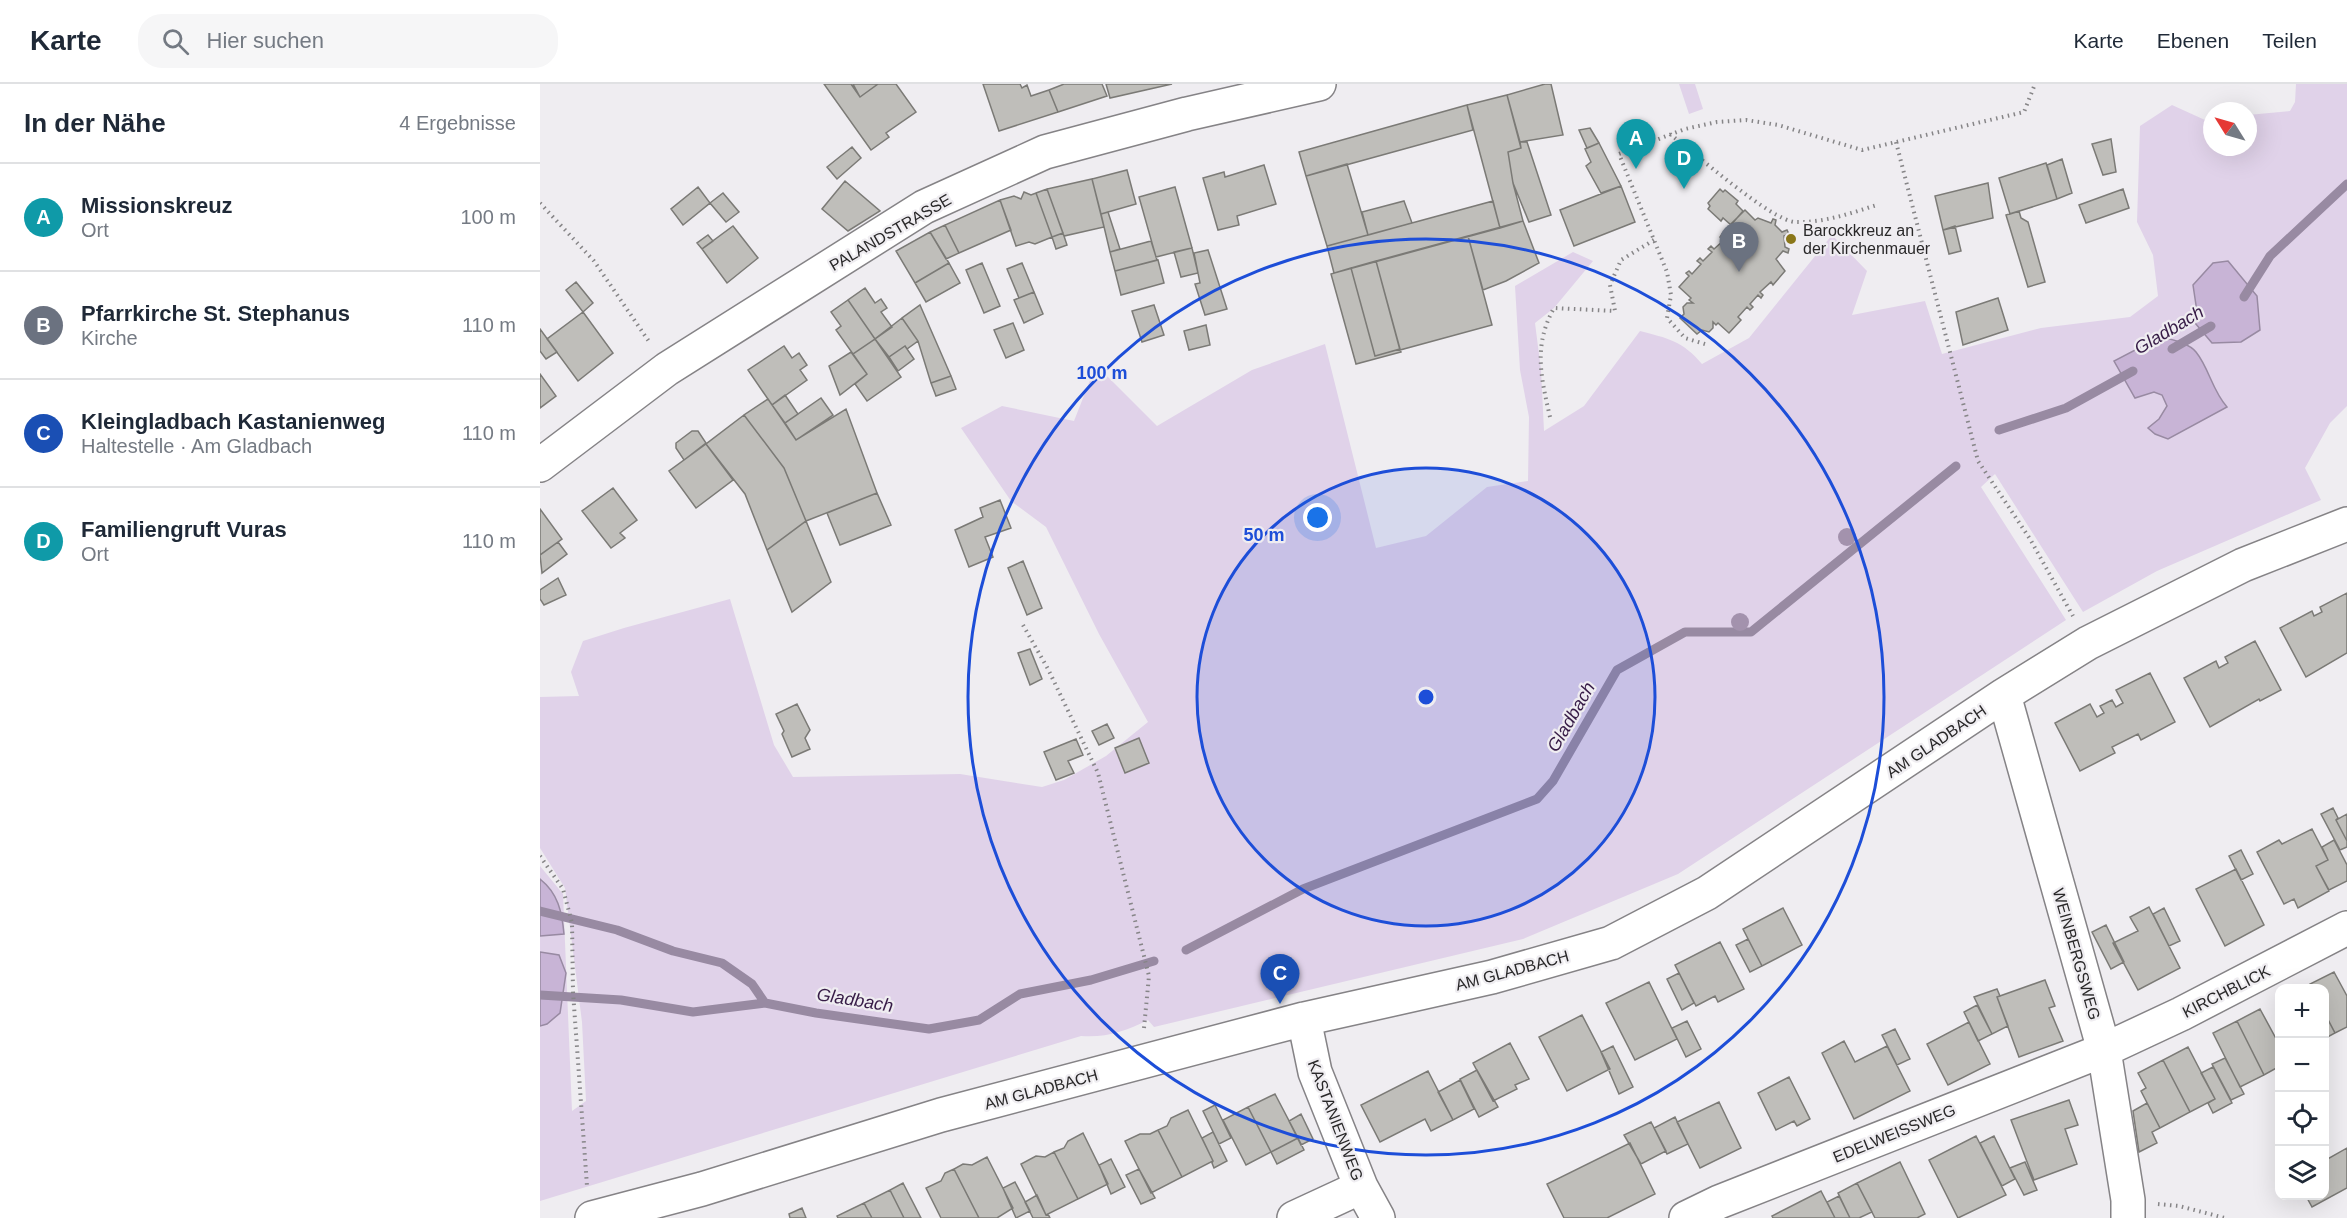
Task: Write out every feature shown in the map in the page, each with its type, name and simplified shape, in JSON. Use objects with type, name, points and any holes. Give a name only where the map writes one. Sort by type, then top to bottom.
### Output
[{"type":"street","name":"PALANDSTRASSE","points":[[540,465],[667,369],[924,207],[1045,152],[1187,114],[1319,84]]},
{"type":"street","name":"AM GLADBACH","points":[[600,1217],[702,1189],[941,1115],[1304,1019],[1492,977],[1611,943],[1707,893],[2004,695],[2088,643],[2243,565],[2347,524]]},
{"type":"street","name":"WEINBERGSWEG","points":[[2004,695],[2104,1050],[2128,1209]]},
{"type":"street","name":"KIRCHBLICK","points":[[2104,1050],[2181,1014],[2347,928]]},
{"type":"street","name":"KASTANIENWEG","points":[[1304,1019],[1314,1072],[1361,1187],[1378,1218]]},
{"type":"street","name":"EDELWEISSWEG","points":[[1686,1218],[1719,1202],[2104,1050]]},
{"type":"street","points":[[1294,1218],[1361,1187]]},
{"type":"path","points":[[1705,344],[1685,338],[1667,318],[1671,295],[1667,272],[1618,154],[1669,134],[1717,122],[1746,120],[1778,125],[1862,150],[2024,112],[2035,84]]},
{"type":"path","points":[[1669,134],[1775,215],[1793,222],[1822,220],[1877,205]]},
{"type":"path","points":[[1896,142],[1978,461],[2030,539],[2088,643]]},
{"type":"path","points":[[540,203],[594,261],[667,369]]},
{"type":"path","points":[[1550,417],[1539,353],[1547,320],[1554,308],[1615,311],[1610,285],[1621,260],[1654,240]]},
{"type":"path","points":[[1023,625],[1048,669],[1098,773],[1149,976],[1143,1026],[1145,1062]]},
{"type":"path","points":[[540,856],[563,889],[572,923],[573,992],[587,1191],[600,1217]]},
{"type":"path","points":[[2128,1209],[2179,1206],[2225,1218]]},
{"type":"shaded area","points":[[1679,84],[1695,84],[1703,109],[1689,114]]},
{"type":"shaded area","points":[[2296,84],[2347,84],[2347,406],[2330,423],[2305,468],[2321,500],[2157,571],[2083,612],[1995,474],[1981,487],[2066,620],[1678,874],[1523,939],[1154,1027],[1148,1020],[1116,1033],[1081,1036],[540,1201],[540,866],[563,894],[572,1111],[586,1101],[582,1022],[565,888],[540,848],[540,697],[579,696],[571,672],[583,641],[730,599],[774,745],[793,777],[960,774],[1042,787],[1064,780],[1106,756],[1148,722],[1099,634],[1046,527],[1011,501],[961,428],[1002,406],[1074,421],[1096,365],[1157,426],[1252,370],[1325,344],[1376,548],[1426,536],[1487,487],[1528,481],[1529,417],[1520,370],[1515,286],[1573,252],[1593,261],[1554,308],[1535,323],[1541,370],[1544,431],[1584,406],[1640,331],[1681,345],[1702,364],[1749,338],[1832,235],[1867,271],[1852,315],[1925,301],[1942,354],[2041,328],[2130,317],[2158,296],[2153,255],[2137,222],[2140,126],[2172,105],[2203,119],[2203,156],[2257,156],[2257,114],[2290,111],[2295,102]]},
{"type":"shaded area","points":[[2228,261],[2257,296],[2260,330],[2241,342],[2212,343],[2195,323],[2196,305],[2193,285],[2213,263]]},
{"type":"shaded area","points":[[2160,337],[2184,344],[2196,352],[2227,407],[2168,439],[2155,434],[2148,428],[2159,419],[2167,406],[2162,395],[2154,392],[2135,398],[2114,361]]},
{"type":"shaded area","points":[[540,879],[555,897],[562,918],[564,934],[540,936]]},
{"type":"shaded area","points":[[540,952],[559,955],[566,973],[560,1013],[547,1024],[540,1026]]},
{"type":"building","points":[[824,84],[851,84],[860,97],[878,84],[896,84],[916,112],[886,133],[889,137],[871,150]]},
{"type":"building","points":[[853,84],[878,84],[860,97]]},
{"type":"building","points":[[983,84],[1020,84],[1022,88],[1027,85],[1031,96],[1049,90],[1058,112],[999,131]]},
{"type":"building","points":[[1064,84],[1102,84],[1107,96],[1058,112],[1049,90]]},
{"type":"building","points":[[1106,84],[1172,84],[1110,98]]},
{"type":"building","points":[[1551,84],[1563,135],[1520,142],[1507,95]]},
{"type":"building","points":[[1507,95],[1521,148],[1508,152],[1523,221],[1500,228],[1467,105]]},
{"type":"building","points":[[1467,105],[1473,130],[1306,176],[1299,152]]},
{"type":"building","points":[[1590,128],[1599,143],[1587,148],[1579,130]]},
{"type":"building","points":[[2111,139],[2116,172],[2103,175],[2092,144]]},
{"type":"building","points":[[1520,142],[1527,142],[1551,215],[1529,222],[1513,183],[1508,152],[1521,148]]},
{"type":"building","points":[[1599,143],[1621,186],[1601,193],[1586,166],[1591,162],[1585,149]]},
{"type":"building","points":[[852,147],[861,158],[837,179],[827,167]]},
{"type":"building","points":[[2062,159],[2072,193],[2057,199],[2047,165]]},
{"type":"building","points":[[2046,163],[2057,199],[2010,214],[1999,178]]},
{"type":"building","points":[[1347,164],[1368,235],[1327,246],[1306,176]]},
{"type":"building","points":[[1264,165],[1276,204],[1237,216],[1239,225],[1218,230],[1203,178],[1224,172],[1225,177]]},
{"type":"building","points":[[1127,170],[1136,204],[1101,214],[1092,179]]},
{"type":"building","points":[[1092,179],[1104,227],[1064,236],[1047,189]]},
{"type":"building","points":[[845,181],[880,211],[848,231],[822,209]]},
{"type":"building","points":[[1988,183],[1993,218],[1943,230],[1935,196]]},
{"type":"building","points":[[1621,186],[1635,222],[1574,246],[1560,210]]},
{"type":"building","points":[[698,187],[710,203],[683,225],[671,209]]},
{"type":"building","points":[[1175,187],[1192,248],[1156,257],[1139,197]]},
{"type":"building","points":[[1047,189],[1063,233],[1052,237],[1036,193]]},
{"type":"building","points":[[1720,189],[1723,192],[1725,190],[1738,201],[1736,204],[1743,211],[1731,225],[1723,218],[1721,221],[1708,209],[1710,206],[1708,203]]},
{"type":"building","points":[[2123,189],[2129,208],[2086,223],[2079,205]]},
{"type":"building","points":[[1024,192],[1031,195],[1036,193],[1052,237],[1035,244],[1029,242],[1016,246],[1000,200],[1014,196],[1021,199]]},
{"type":"building","points":[[723,193],[739,212],[726,222],[710,203]]},
{"type":"building","points":[[1000,200],[1011,230],[959,253],[945,225]]},
{"type":"building","points":[[1404,201],[1412,223],[1368,235],[1362,212]]},
{"type":"building","points":[[1493,201],[1500,228],[1334,273],[1327,246]]},
{"type":"building","points":[[1745,210],[1755,220],[1758,218],[1771,223],[1773,219],[1776,220],[1775,225],[1782,232],[1787,230],[1789,234],[1784,236],[1785,247],[1789,249],[1788,253],[1783,251],[1776,259],[1785,271],[1773,285],[1771,282],[1760,292],[1763,295],[1761,298],[1758,295],[1750,304],[1753,307],[1750,310],[1747,307],[1738,317],[1741,320],[1729,333],[1718,323],[1716,325],[1713,322],[1713,328],[1709,332],[1702,330],[1697,334],[1680,318],[1684,314],[1683,307],[1687,303],[1693,303],[1679,287],[1689,276],[1686,273],[1689,271],[1692,274],[1701,264],[1697,261],[1700,258],[1703,261],[1712,252],[1708,249],[1711,246],[1714,249],[1724,240],[1720,237],[1722,234],[1726,237],[1735,227],[1731,224]]},
{"type":"building","points":[[2019,211],[2021,218],[2028,222],[2045,282],[2028,287],[2006,215]]},
{"type":"building","points":[[1108,212],[1120,249],[1110,252],[1101,214]]},
{"type":"building","points":[[1523,221],[1539,263],[1506,281],[1483,290],[1468,236]]},
{"type":"building","points":[[945,225],[959,253],[946,259],[930,232]]},
{"type":"building","points":[[733,226],[758,258],[727,283],[702,249]]},
{"type":"building","points":[[1955,226],[1961,251],[1949,254],[1943,230]]},
{"type":"building","points":[[930,232],[949,263],[915,283],[896,251]]},
{"type":"building","points":[[1063,233],[1067,245],[1056,249],[1052,237]]},
{"type":"building","points":[[708,235],[713,241],[702,249],[697,243]]},
{"type":"building","points":[[1468,236],[1492,325],[1400,350],[1376,261]]},
{"type":"building","points":[[1151,241],[1157,260],[1115,271],[1110,252]]},
{"type":"building","points":[[1192,248],[1198,273],[1181,277],[1174,252]]},
{"type":"building","points":[[1208,250],[1227,309],[1205,315],[1195,284],[1200,283],[1194,253]]},
{"type":"building","points":[[1158,260],[1164,283],[1121,295],[1115,271]]},
{"type":"building","points":[[1376,261],[1400,349],[1375,356],[1351,268]]},
{"type":"building","points":[[949,263],[960,283],[926,302],[915,283]]},
{"type":"building","points":[[982,263],[1000,306],[984,313],[966,270]]},
{"type":"building","points":[[1022,263],[1034,292],[1019,298],[1007,269]]},
{"type":"building","points":[[1351,268],[1375,356],[1400,349],[1401,352],[1356,364],[1331,274]]},
{"type":"building","points":[[576,282],[593,303],[583,312],[566,290]]},
{"type":"building","points":[[865,288],[875,303],[881,299],[887,308],[881,312],[892,327],[875,339],[848,300]]},
{"type":"building","points":[[1034,292],[1043,314],[1024,323],[1014,300]]},
{"type":"building","points":[[1998,298],[2008,330],[1963,345],[1956,312]]},
{"type":"building","points":[[848,300],[875,339],[853,354],[836,330],[841,326],[831,312]]},
{"type":"building","points":[[920,305],[951,376],[931,383],[918,341],[902,318]]},
{"type":"building","points":[[1154,305],[1164,335],[1142,342],[1132,311]]},
{"type":"building","points":[[583,312],[613,353],[578,381],[547,339]]},
{"type":"building","points":[[902,318],[918,341],[907,349],[905,346],[889,357],[875,339]]},
{"type":"building","points":[[1013,323],[1024,350],[1006,358],[994,330]]},
{"type":"building","points":[[1206,325],[1210,345],[1189,350],[1184,331]]},
{"type":"building","points":[[540,329],[557,352],[546,359],[540,351]]},
{"type":"building","points":[[875,339],[901,377],[867,401],[855,384],[867,374],[853,354]]},
{"type":"building","points":[[784,346],[792,358],[799,353],[807,365],[800,370],[807,380],[772,405],[748,370]]},
{"type":"building","points":[[905,346],[914,359],[898,371],[889,357]]},
{"type":"building","points":[[851,352],[867,374],[840,395],[829,366]]},
{"type":"building","points":[[540,374],[556,396],[540,408]]},
{"type":"building","points":[[951,376],[956,389],[936,396],[931,383]]},
{"type":"building","points":[[785,395],[798,414],[785,423],[772,405]]},
{"type":"building","points":[[821,398],[833,415],[796,440],[785,423]]},
{"type":"building","points":[[768,399],[796,440],[846,409],[877,493],[806,521],[784,468],[744,415]]},
{"type":"building","points":[[744,415],[784,468],[806,521],[767,550],[745,494],[706,444]]},
{"type":"building","points":[[692,431],[698,431],[706,443],[684,460],[676,448],[676,443]]},
{"type":"building","points":[[706,444],[733,480],[696,508],[669,471]]},
{"type":"building","points":[[613,488],[637,520],[620,533],[625,538],[611,548],[582,511]]},
{"type":"building","points":[[877,493],[891,525],[840,545],[827,513]]},
{"type":"building","points":[[1000,500],[1011,528],[985,537],[993,557],[969,567],[955,530],[983,517],[980,508]]},
{"type":"building","points":[[540,509],[562,539],[540,555]]},
{"type":"building","points":[[806,521],[831,582],[792,612],[767,550]]},
{"type":"building","points":[[558,542],[567,554],[542,573],[540,555]]},
{"type":"building","points":[[1023,561],[1042,608],[1027,615],[1008,568]]},
{"type":"building","points":[[558,578],[566,595],[544,605],[540,599],[540,590]]},
{"type":"building","points":[[2347,593],[2347,653],[2306,677],[2280,628],[2312,611],[2314,616],[2322,612],[2320,607]]},
{"type":"building","points":[[2255,641],[2281,690],[2260,701],[2259,699],[2210,727],[2184,678],[2216,661],[2219,668],[2228,663],[2225,657]]},
{"type":"building","points":[[1030,649],[1042,679],[1030,685],[1018,653]]},
{"type":"building","points":[[2150,673],[2175,722],[2141,740],[2138,734],[2112,747],[2115,753],[2080,771],[2055,723],[2090,704],[2097,717],[2104,713],[2100,706],[2112,700],[2116,707],[2123,703],[2116,690]]},
{"type":"building","points":[[797,704],[810,730],[805,738],[810,749],[792,757],[776,714]]},
{"type":"building","points":[[1107,724],[1114,738],[1099,745],[1092,731]]},
{"type":"building","points":[[1139,738],[1149,763],[1125,773],[1115,748]]},
{"type":"building","points":[[1076,739],[1083,755],[1068,761],[1074,773],[1056,780],[1044,752]]},
{"type":"building","points":[[2333,808],[2338,818],[2336,820],[2347,841],[2347,847],[2340,850],[2321,814]]},
{"type":"building","points":[[2347,814],[2347,841],[2336,820]]},
{"type":"building","points":[[2312,829],[2328,860],[2316,866],[2329,891],[2298,908],[2294,899],[2284,904],[2257,852],[2279,840],[2282,844]]},
{"type":"building","points":[[2334,840],[2347,865],[2347,881],[2329,890],[2316,866],[2328,860],[2322,847]]},
{"type":"building","points":[[2241,850],[2253,874],[2241,880],[2229,856]]},
{"type":"building","points":[[2236,869],[2264,925],[2225,946],[2196,889]]},
{"type":"building","points":[[2149,907],[2180,968],[2138,990],[2113,943],[2138,931],[2130,917]]},
{"type":"building","points":[[1783,908],[1802,945],[1762,966],[1743,929]]},
{"type":"building","points":[[2164,908],[2180,941],[2169,946],[2153,914]]},
{"type":"building","points":[[2106,925],[2124,962],[2111,969],[2092,932]]},
{"type":"building","points":[[1748,939],[1762,966],[1750,972],[1736,945]]},
{"type":"building","points":[[1720,942],[1744,989],[1718,1002],[1715,996],[1696,1006],[1675,965]]},
{"type":"building","points":[[2334,972],[2347,996],[2347,1027],[2335,1033],[2329,1022],[2329,984],[2310,984]]},
{"type":"building","points":[[1679,973],[1694,1003],[1682,1010],[1667,979]]},
{"type":"building","points":[[2045,980],[2055,1006],[2049,1008],[2063,1041],[2019,1057],[1997,997]]},
{"type":"building","points":[[1649,982],[1677,1039],[1635,1060],[1606,1003]]},
{"type":"building","points":[[1997,989],[2000,996],[1997,997],[2008,1026],[1992,1034],[1974,997]]},
{"type":"building","points":[[1977,1005],[1992,1034],[1978,1041],[1964,1012]]},
{"type":"building","points":[[2260,1009],[2275,1037],[2275,1069],[2264,1075],[2237,1021]]},
{"type":"building","points":[[1582,1015],[1610,1069],[1567,1091],[1539,1037]]},
{"type":"building","points":[[1687,1021],[1701,1049],[1686,1057],[1672,1028]]},
{"type":"building","points":[[2237,1021],[2264,1075],[2240,1087],[2213,1033]]},
{"type":"building","points":[[1969,1022],[1990,1064],[1948,1085],[1927,1044]]},
{"type":"building","points":[[2329,1022],[2335,1033],[2329,1036]]},
{"type":"building","points":[[1895,1029],[1910,1059],[1897,1065],[1882,1035]]},
{"type":"building","points":[[1844,1041],[1855,1062],[1887,1046],[1910,1091],[1854,1119],[1822,1053]]},
{"type":"building","points":[[1510,1043],[1529,1079],[1515,1085],[1517,1089],[1493,1101],[1473,1063]]},
{"type":"building","points":[[1613,1046],[1633,1087],[1619,1094],[1601,1052]]},
{"type":"building","points":[[2188,1047],[2215,1099],[2190,1112],[2163,1060]]},
{"type":"building","points":[[2225,1058],[2244,1094],[2231,1100],[2212,1064]]},
{"type":"building","points":[[2163,1060],[2190,1112],[2160,1128],[2141,1091],[2146,1088],[2138,1073]]},
{"type":"building","points":[[2213,1067],[2232,1103],[2213,1113],[2208,1103],[2215,1099],[2201,1073]]},
{"type":"building","points":[[1477,1070],[1498,1107],[1479,1117],[1460,1079]]},
{"type":"building","points":[[1428,1071],[1453,1120],[1431,1131],[1425,1119],[1380,1142],[1361,1105]]},
{"type":"building","points":[[1789,1077],[1810,1119],[1797,1126],[1794,1121],[1776,1130],[1758,1093]]},
{"type":"building","points":[[1460,1080],[1474,1109],[1453,1120],[1438,1092]]},
{"type":"building","points":[[1275,1094],[1298,1138],[1271,1152],[1248,1107]]},
{"type":"building","points":[[2069,1100],[2078,1125],[2065,1129],[2077,1164],[2034,1180],[2011,1120]]},
{"type":"building","points":[[1719,1102],[1741,1148],[1700,1168],[1677,1122]]},
{"type":"building","points":[[2147,1103],[2160,1128],[2152,1132],[2157,1143],[2139,1152],[2133,1111]]},
{"type":"building","points":[[1215,1105],[1231,1138],[1219,1144],[1203,1111]]},
{"type":"building","points":[[1248,1107],[1271,1152],[1246,1165],[1223,1120]]},
{"type":"building","points":[[1188,1110],[1213,1161],[1182,1177],[1158,1130],[1167,1126],[1171,1118]]},
{"type":"building","points":[[1301,1114],[1313,1139],[1301,1145],[1289,1121]]},
{"type":"building","points":[[1675,1117],[1688,1144],[1667,1154],[1654,1128]]},
{"type":"building","points":[[1651,1122],[1666,1151],[1641,1164],[1624,1135]]},
{"type":"building","points":[[1158,1130],[1182,1177],[1151,1193],[1125,1141],[1140,1134],[1150,1134]]},
{"type":"building","points":[[1213,1132],[1227,1161],[1214,1168],[1202,1138]]},
{"type":"building","points":[[1083,1133],[1108,1184],[1078,1199],[1054,1152],[1064,1148],[1068,1141]]},
{"type":"building","points":[[1976,1136],[2006,1195],[1958,1218],[1929,1160]]},
{"type":"building","points":[[1994,1136],[2015,1179],[2002,1186],[1980,1143]]},
{"type":"building","points":[[1298,1138],[1304,1150],[1277,1164],[1271,1152]]},
{"type":"building","points":[[1630,1143],[1655,1194],[1607,1218],[1564,1218],[1547,1184]]},
{"type":"building","points":[[2347,1148],[2347,1188],[2329,1198],[2329,1158]]},
{"type":"building","points":[[1054,1152],[1078,1199],[1046,1215],[1021,1164],[1036,1156],[1045,1157]]},
{"type":"building","points":[[987,1157],[1013,1208],[997,1218],[979,1218],[954,1169],[963,1164],[972,1165]]},
{"type":"building","points":[[1111,1159],[1125,1187],[1111,1194],[1099,1165]]},
{"type":"building","points":[[1900,1162],[1925,1214],[1917,1218],[1875,1218],[1857,1183]]},
{"type":"building","points":[[2025,1162],[2037,1190],[2024,1195],[2010,1168]]},
{"type":"building","points":[[954,1169],[979,1218],[941,1218],[926,1188],[941,1181],[945,1173]]},
{"type":"building","points":[[1139,1169],[1155,1198],[1141,1204],[1126,1175]]},
{"type":"building","points":[[1015,1182],[1030,1211],[1016,1218],[1003,1188]]},
{"type":"building","points":[[903,1183],[921,1218],[904,1218],[890,1190]]},
{"type":"building","points":[[1857,1183],[1872,1212],[1859,1218],[1850,1218],[1838,1193]]},
{"type":"building","points":[[890,1190],[904,1218],[872,1218],[864,1203]]},
{"type":"building","points":[[1821,1191],[1835,1218],[1773,1218],[1772,1216]]},
{"type":"building","points":[[1037,1195],[1046,1215],[1048,1214],[1050,1218],[1033,1218],[1025,1202]]},
{"type":"building","points":[[1839,1196],[1850,1218],[1835,1218],[1827,1202]]},
{"type":"building","points":[[2308,1200],[2325,1200],[2312,1207]]},
{"type":"building","points":[[864,1203],[872,1218],[838,1218],[837,1216]]},
{"type":"building","points":[[802,1208],[806,1218],[790,1218],[789,1214]]},
{"type":"waterway","name":"Gladbach","points":[[2244,297],[2270,256],[2347,184]]},
{"type":"waterway","name":"Gladbach","points":[[2172,349],[2211,326]]},
{"type":"waterway","name":"Gladbach","points":[[1999,430],[2066,408],[2133,371]]},
{"type":"waterway","name":"Gladbach","points":[[1186,950],[1303,889],[1537,799],[1553,781],[1617,670],[1685,632],[1751,632],[1956,466]]},
{"type":"waterway","points":[[540,911],[617,930],[673,951],[722,963],[752,984],[765,1003]]},
{"type":"waterway","name":"Gladbach","points":[[540,995],[621,1000],[693,1012],[765,1003],[816,1013],[929,1029],[979,1020],[1020,994],[1091,980],[1154,961]]},
{"type":"place","name":"Missionskreuz","points":[[1636,169]]},
{"type":"place","name":"Familiengruft Vuras","points":[[1684,189]]},
{"type":"place","name":"Barockkreuz an der Kirchenmauer","points":[[1791,239]]},
{"type":"place","name":"Pfarrkirche St. Stephanus","points":[[1739,272]]},
{"type":"place","name":"Kleingladbach Kastanienweg","points":[[1280,1004]]}]
